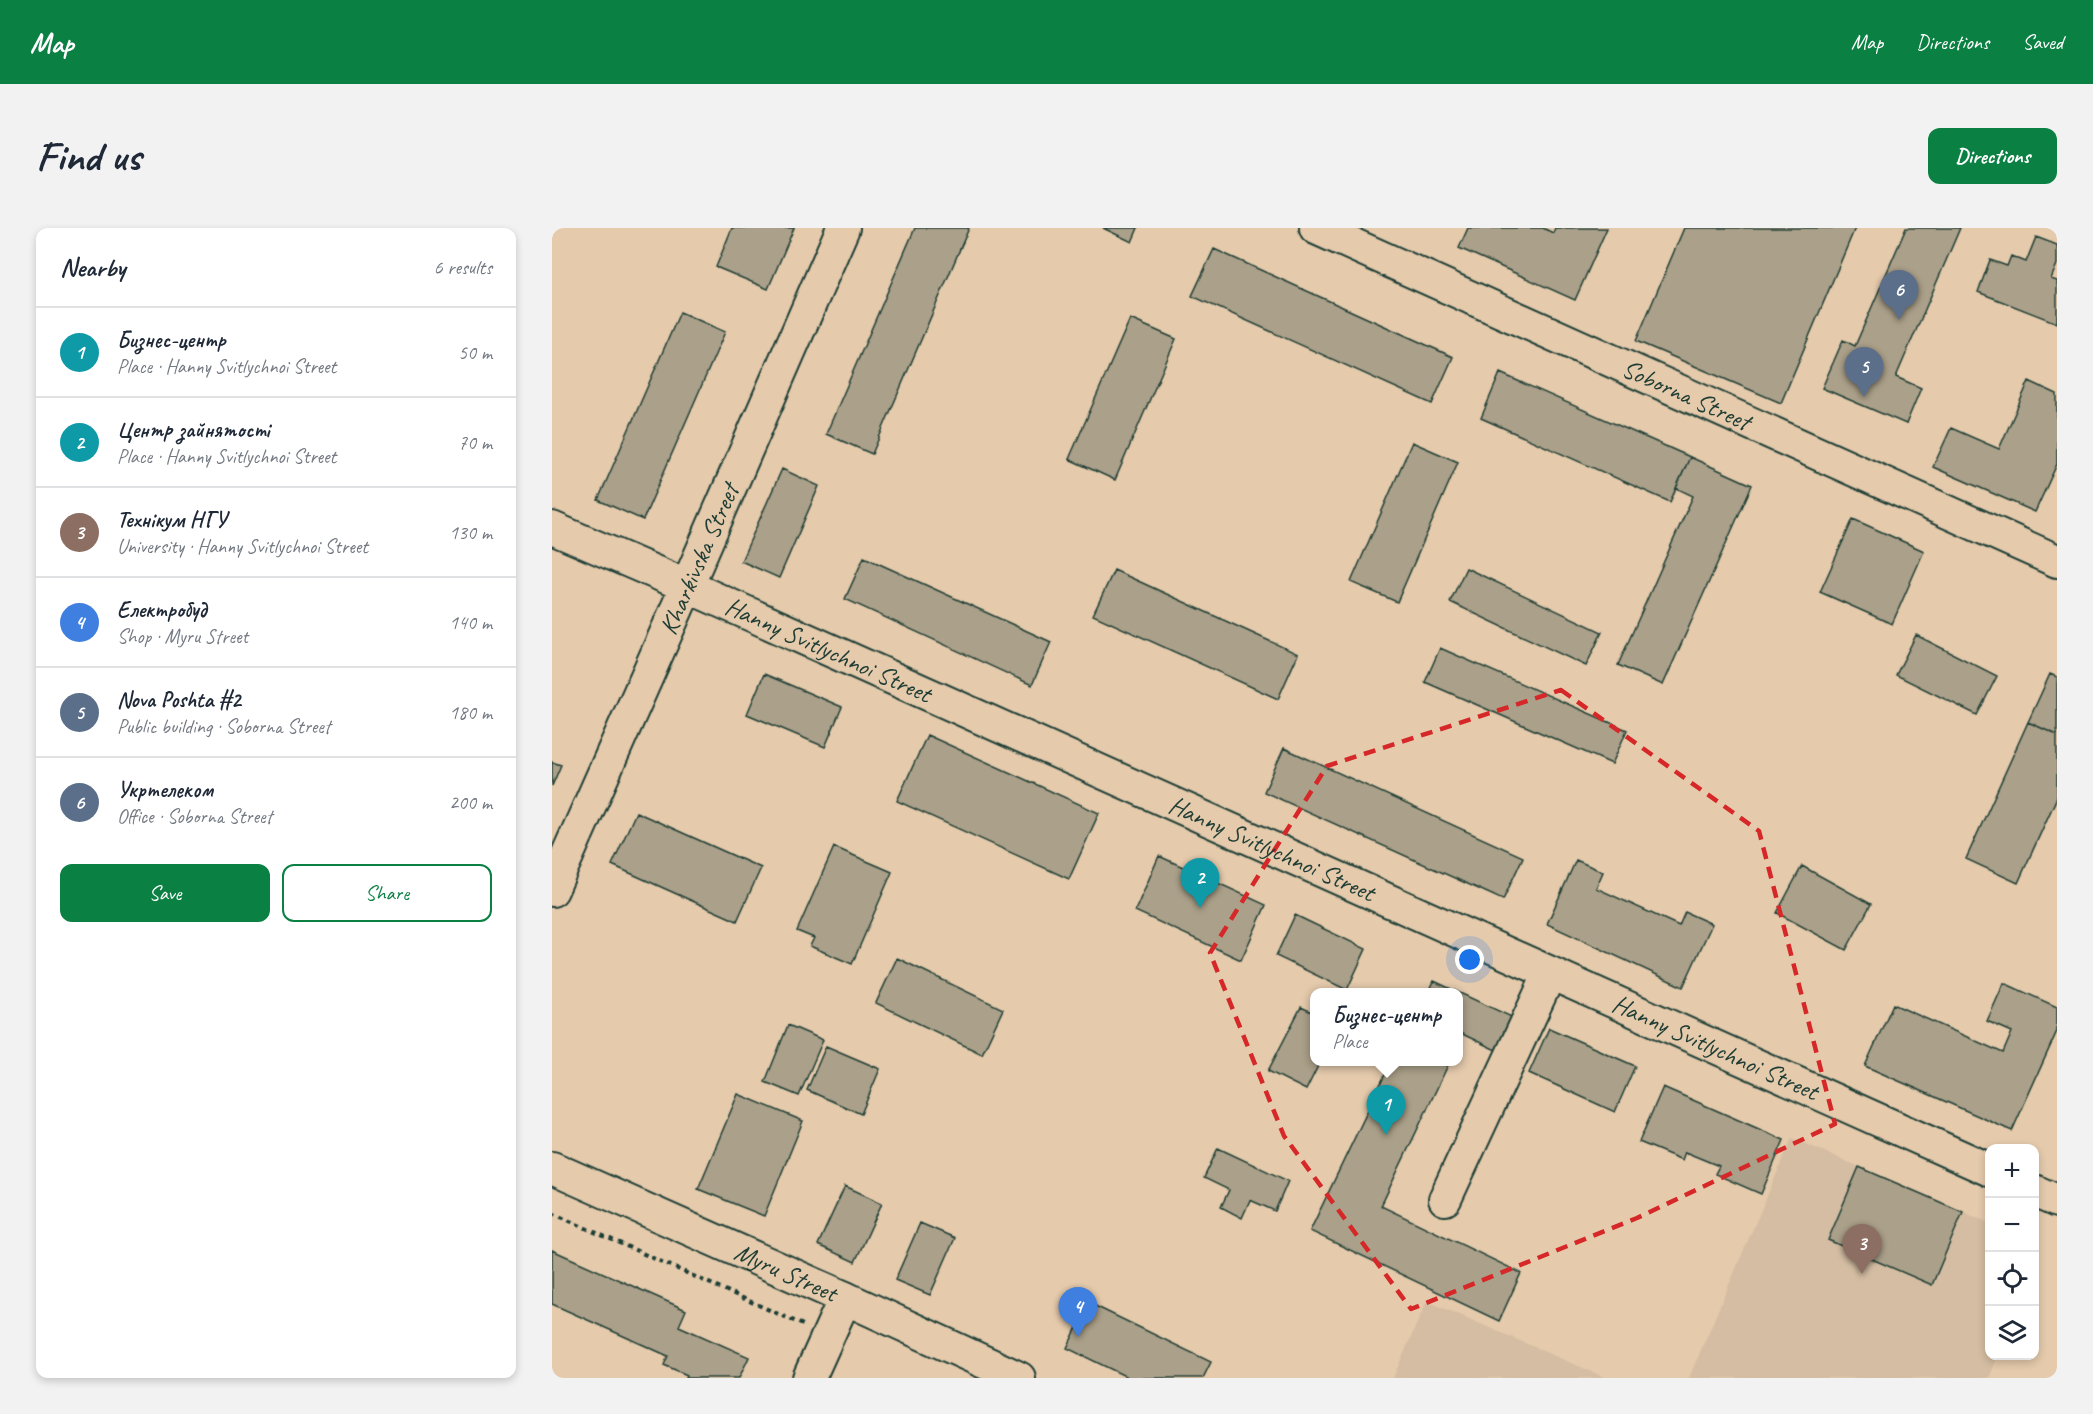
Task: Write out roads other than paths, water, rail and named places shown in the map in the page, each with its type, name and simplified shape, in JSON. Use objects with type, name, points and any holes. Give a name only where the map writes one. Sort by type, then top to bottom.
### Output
[{"type":"street","name":"Kharkivska Street","points":[[552,890],[843,228]]},
{"type":"street","name":"Soborna Street","points":[[1316,228],[2057,561]]},
{"type":"street","name":"Hanny Svitlychnoi Street","points":[[552,528],[687,586],[1985,1168]]},
{"type":"street","points":[[1445,1199],[1550,973]]},
{"type":"street","name":"Myru Street","points":[[552,1168],[845,1298],[1018,1378]]},
{"type":"street","points":[[2039,1193],[2057,1201]]},
{"type":"street","points":[[808,1378],[845,1298]]},
{"type":"place","name":"Укртелеком","points":[[1899,320]]},
{"type":"place","name":"Nova Poshta #2","points":[[1864,397]]},
{"type":"place","name":"Центр зайнятості","points":[[1200,908]]},
{"type":"place","name":"Бизнес-центр","points":[[1386,1135]]},
{"type":"place","name":"Технікум НГУ","points":[[1862,1274]]},
{"type":"place","name":"Електробуд","points":[[1078,1337]]}]
